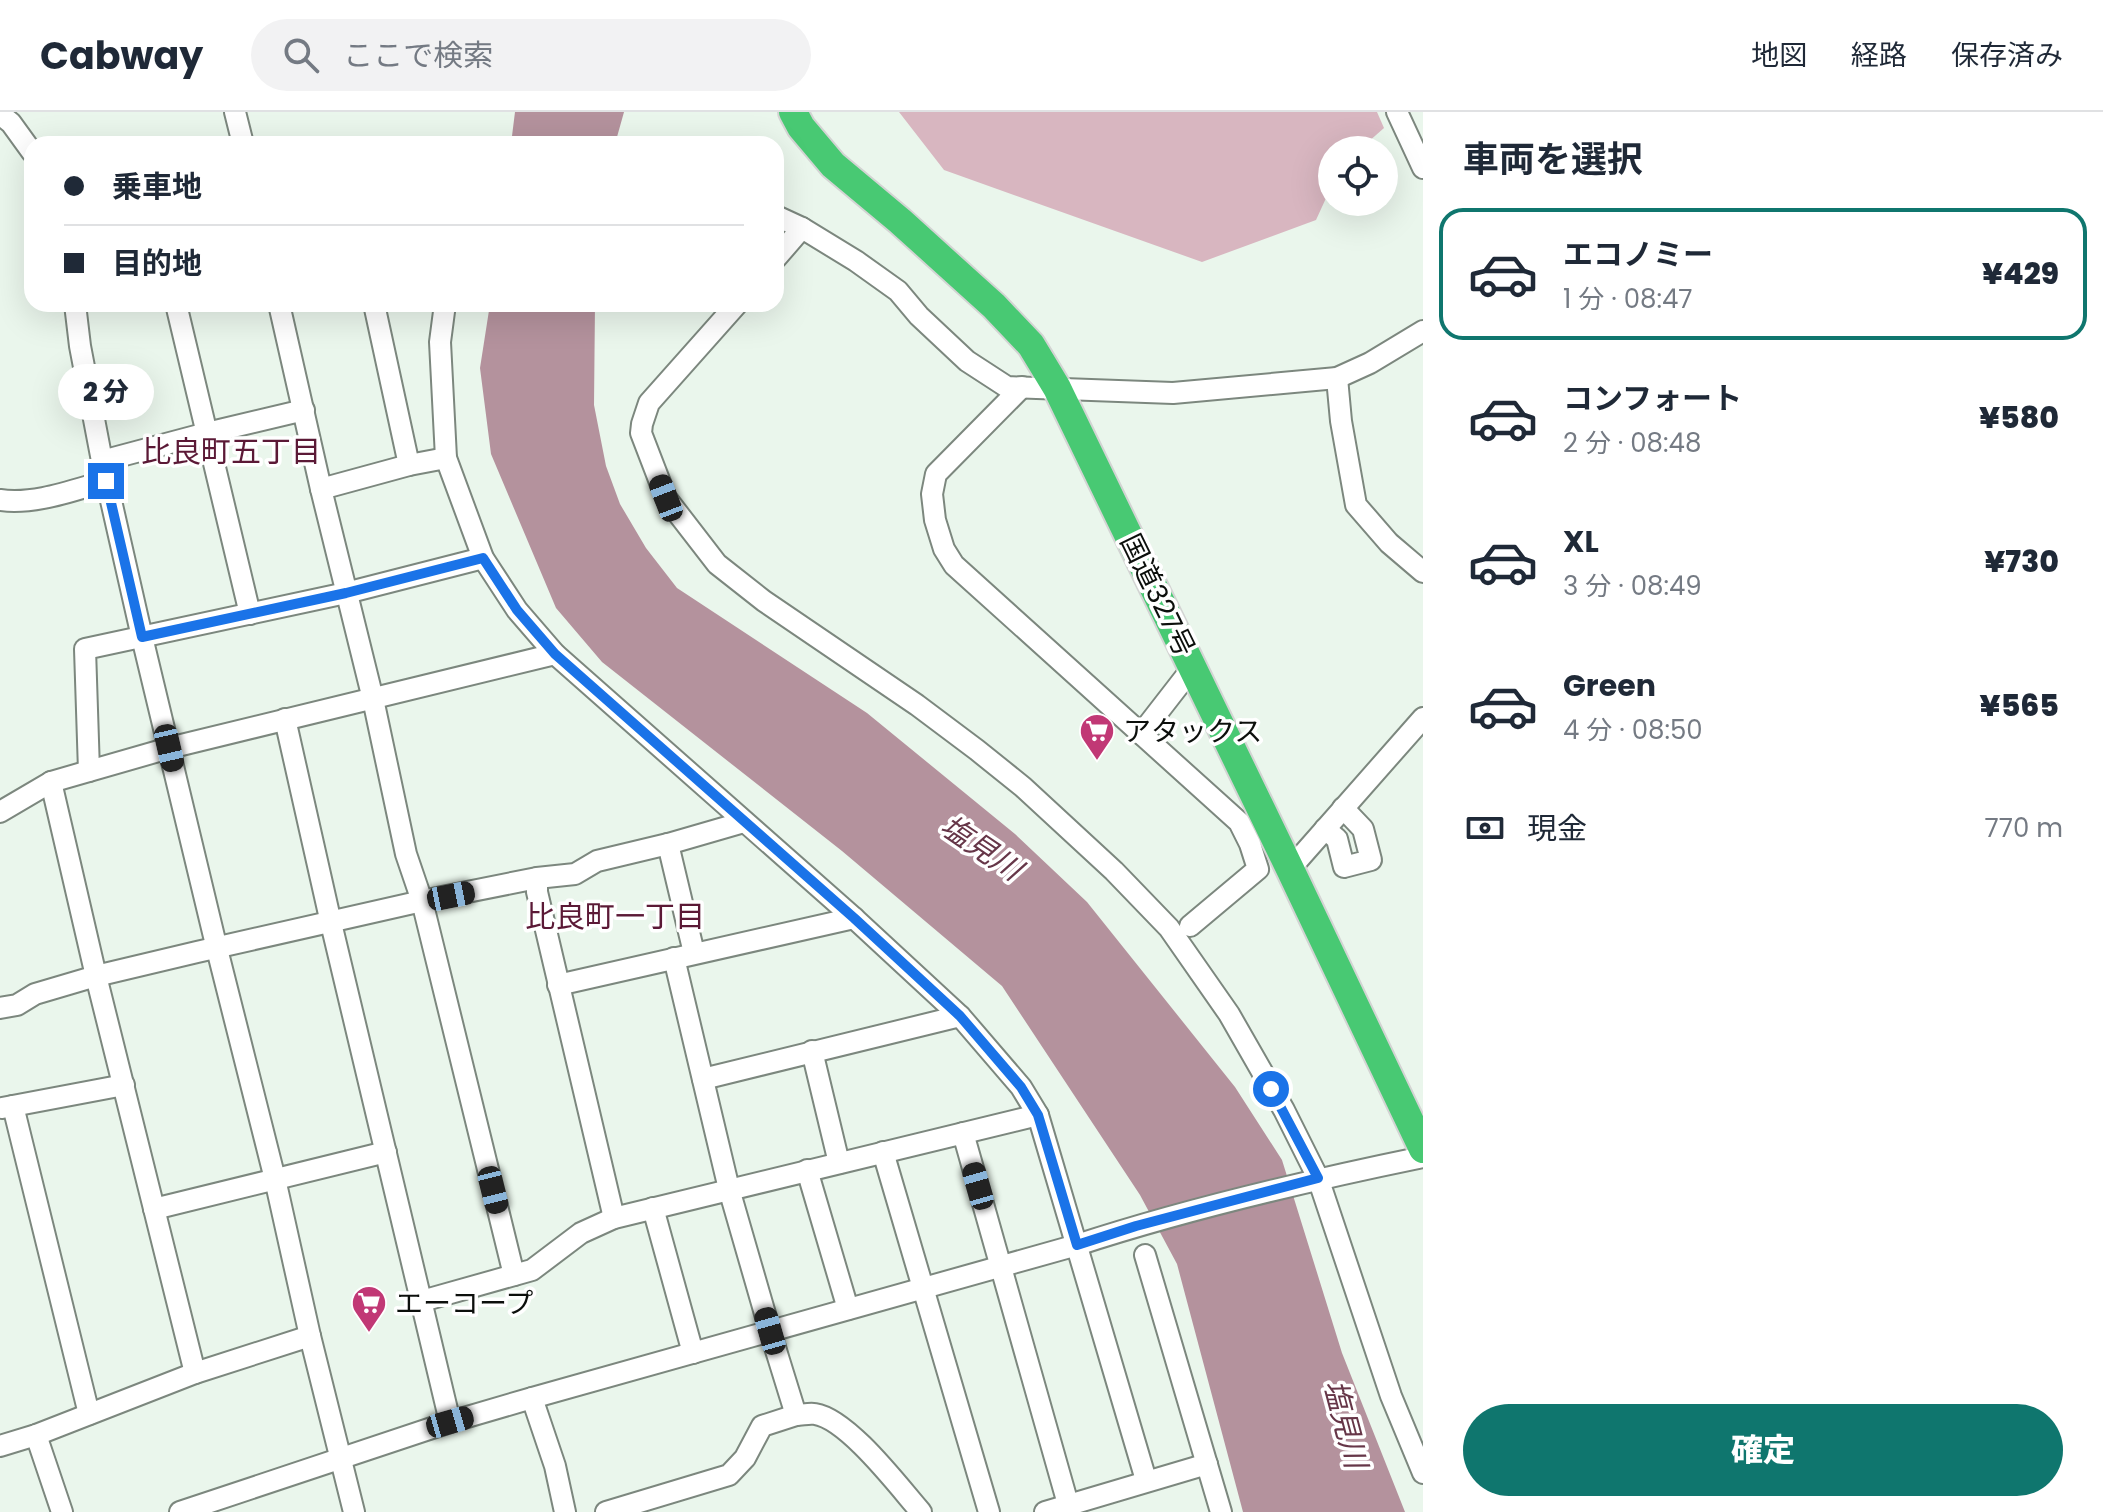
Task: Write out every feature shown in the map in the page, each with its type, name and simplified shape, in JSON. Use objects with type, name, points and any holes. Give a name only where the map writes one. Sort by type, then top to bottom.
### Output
[{"type":"highway","name":"国道327号","points":[[793,112],[801,127],[833,165],[959,274],[1031,345],[1057,388],[1423,1149]]},
{"type":"street","points":[[235,112],[241,136]]},
{"type":"street","points":[[1397,112],[1423,168]]},
{"type":"street","points":[[0,113],[24,141]]},
{"type":"street","points":[[784,220],[856,261],[898,291],[919,316],[967,361],[1007,387],[1173,393],[1337,378],[1370,363],[1423,331]]},
{"type":"street","points":[[784,249],[802,228]]},
{"type":"street","points":[[76,312],[104,471],[142,637],[354,1512]]},
{"type":"street","points":[[178,312],[250,614]]},
{"type":"street","points":[[281,312],[373,699],[406,854],[422,901],[514,1275]]},
{"type":"street","points":[[376,312],[409,465]]},
{"type":"street","points":[[444,312],[440,342],[446,458],[483,558],[517,610],[555,654],[854,918],[960,1016],[1021,1087],[1038,1115],[1146,1480]]},
{"type":"street","points":[[730,312],[649,403],[641,433],[666,498],[717,564],[764,601],[917,705],[1023,787],[1114,871],[1169,928],[1229,1014],[1284,1110],[1423,1473]]},
{"type":"street","points":[[1337,378],[1341,421],[1356,505],[1389,543],[1423,572]]},
{"type":"street","points":[[1022,387],[936,474],[932,494],[935,520],[944,549],[954,565],[1239,822],[1258,869],[1190,926]]},
{"type":"street","points":[[0,500],[13,502],[39,498],[207,433],[304,410]]},
{"type":"street","points":[[321,489],[446,458]]},
{"type":"street","points":[[89,771],[85,649],[346,593],[483,558]]},
{"type":"street","points":[[0,812],[51,782],[169,748],[555,654]]},
{"type":"street","points":[[1141,734],[1193,667]]},
{"type":"street","points":[[1290,869],[1423,718]]},
{"type":"street","points":[[285,719],[450,1422]]},
{"type":"street","points":[[51,782],[195,1373]]},
{"type":"street","points":[[1325,829],[1337,839],[1344,867],[1371,860],[1363,829],[1343,808]]},
{"type":"street","points":[[0,1008],[17,1005],[35,994],[96,976],[422,901],[537,878],[575,874],[597,861],[744,822]]},
{"type":"street","points":[[668,844],[703,1079],[729,1189],[796,1415]]},
{"type":"street","points":[[537,878],[537,892],[558,985],[614,1218]]},
{"type":"street","points":[[558,985],[854,918]]},
{"type":"street","points":[[703,1079],[960,1016]]},
{"type":"street","points":[[812,1051],[839,1163]]},
{"type":"street","points":[[89,1414],[6,1107],[124,1085]]},
{"type":"street","points":[[422,1301],[532,1270],[581,1233],[614,1218],[1038,1115]]},
{"type":"street","points":[[963,1133],[1068,1504]]},
{"type":"street","points":[[154,1209],[386,1152]]},
{"type":"street","points":[[883,1152],[989,1512]]},
{"type":"street","points":[[180,1512],[450,1422],[532,1398],[1136,1226],[1313,1180],[1423,1157]]},
{"type":"street","points":[[807,1170],[848,1309]]},
{"type":"street","points":[[653,1208],[693,1353]]},
{"type":"street","points":[[1145,1255],[1221,1512]]},
{"type":"street","points":[[0,1446],[195,1373],[310,1336]]},
{"type":"street","points":[[532,1398],[555,1466],[565,1512]]},
{"type":"street","points":[[606,1512],[729,1475],[745,1458],[762,1426],[796,1415],[817,1414],[841,1427],[873,1456],[921,1512]]},
{"type":"street","points":[[36,1435],[62,1512]]},
{"type":"street","points":[[1045,1512],[1207,1464]]},
{"type":"shaded area","points":[[899,112],[1377,112],[1384,128],[1375,136],[1318,136],[1316,220],[1202,262],[944,170]]},
{"type":"water","points":[[515,112],[624,112],[617,136],[512,136]]},
{"type":"water","name":"塩見川","points":[[489,312],[595,312],[594,405],[606,466],[620,504],[646,548],[677,588],[867,713],[1015,834],[1087,902],[1235,1087],[1282,1160],[1342,1353],[1405,1512],[1243,1512],[1177,1264],[1140,1195],[1002,986],[842,851],[602,662],[556,608],[491,454],[480,368]]},
{"type":"place","name":"アタックス","points":[[1097,762]]},
{"type":"place","name":"エーコープ","points":[[369,1334]]},
{"type":"district","name":"比良町五丁目","points":[[231,452]]},
{"type":"district","name":"比良町一丁目","points":[[615,917]]},
{"type":"route","points":[[106,481],[142,637],[346,593],[483,558],[517,610],[555,654],[854,918],[960,1016],[1021,1087],[1038,1115],[1077,1245],[1136,1226],[1318,1178],[1271,1089]]}]
